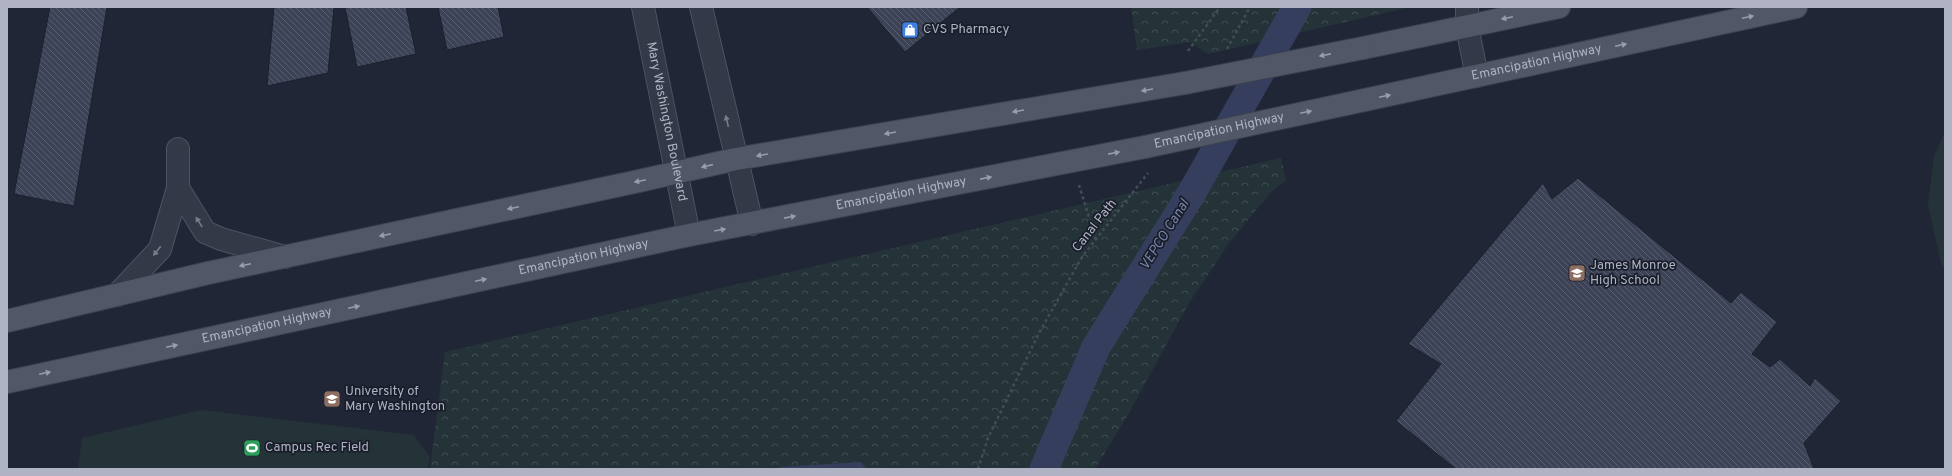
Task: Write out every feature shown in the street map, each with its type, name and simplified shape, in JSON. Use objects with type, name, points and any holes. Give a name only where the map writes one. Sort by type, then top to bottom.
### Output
[{"type":"main road","points":[[7,321],[117,294],[285,256],[678,173],[736,159],[1185,83],[1363,48],[1467,17],[1559,7]]},
{"type":"main road","name":"Emancipation Highway","points":[[7,382],[689,235],[1145,147],[1796,7]]},
{"type":"street","name":"Mary Washington Boulevard","points":[[643,7],[678,173],[689,235]]},
{"type":"street","points":[[701,7],[752,224]]},
{"type":"street","points":[[1467,17],[1477,76]]},
{"type":"street","points":[[117,294],[160,249],[178,188],[178,150]]},
{"type":"street","points":[[178,188],[205,232],[221,239],[285,256]]},
{"type":"path","points":[[1188,51],[1220,7]]},
{"type":"path","points":[[1225,53],[1250,7]]},
{"type":"path","name":"Canal Path","points":[[978,469],[988,438],[1039,333],[1082,257],[1151,168]]},
{"type":"path","points":[[1079,184],[1096,240]]},
{"type":"green space","points":[[1131,7],[1410,7],[1208,54],[1190,42],[1137,50]]},
{"type":"green space","points":[[1945,132],[1945,270],[1941,263],[1928,205],[1934,156]]},
{"type":"green space","points":[[1281,158],[1286,180],[1270,193],[1229,243],[1189,303],[1128,415],[1095,469],[867,469],[861,462],[780,467],[779,469],[430,469],[445,352]]},
{"type":"green space","name":"Campus Rec Field","points":[[201,410],[414,435],[430,457],[428,469],[78,469],[82,438]]},
{"type":"water","points":[[861,462],[867,469],[779,469],[779,467]]},
{"type":"building","points":[[50,7],[107,7],[74,206],[14,194]]},
{"type":"building","points":[[274,7],[334,7],[328,73],[267,86]]},
{"type":"building","points":[[345,7],[406,7],[416,54],[357,67]]},
{"type":"building","points":[[438,7],[498,7],[504,37],[447,50]]},
{"type":"building","name":"CVS Pharmacy","points":[[867,7],[960,7],[905,52]]},
{"type":"building","name":"James Monroe High School","points":[[1578,178],[1731,303],[1741,292],[1777,322],[1752,354],[1770,367],[1780,359],[1810,386],[1815,378],[1841,401],[1804,443],[1814,469],[1456,469],[1396,421],[1441,364],[1408,344],[1543,183],[1552,199]]},
{"type":"waterway","name":"VEPCO Canal","points":[[1044,469],[1096,347],[1191,194],[1297,7]]},
{"type":"place","name":"CVS Pharmacy","points":[[910,30]]},
{"type":"place","name":"James Monroe High School","points":[[1577,273]]},
{"type":"place","name":"University of Mary Washington","points":[[332,399]]},
{"type":"place","name":"Campus Rec Field","points":[[252,448]]}]
